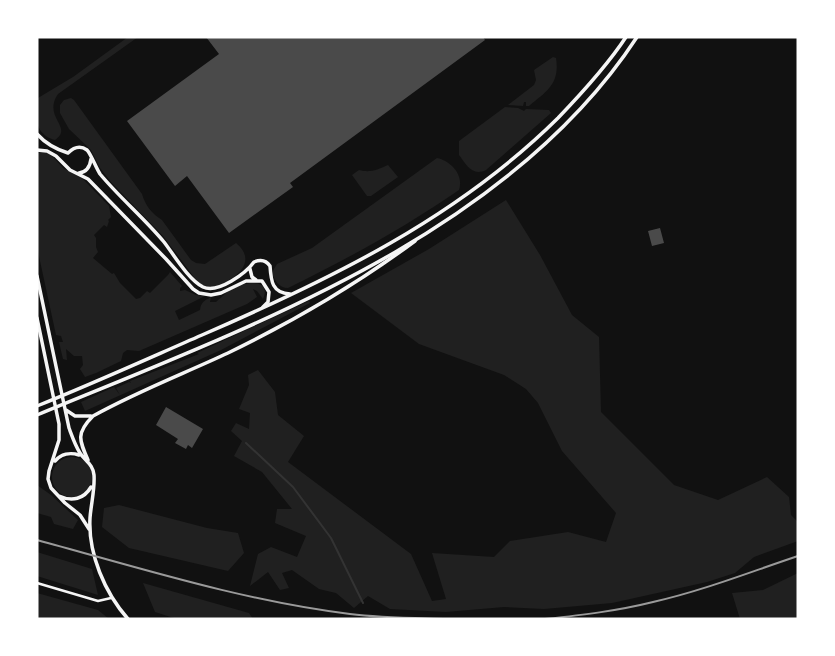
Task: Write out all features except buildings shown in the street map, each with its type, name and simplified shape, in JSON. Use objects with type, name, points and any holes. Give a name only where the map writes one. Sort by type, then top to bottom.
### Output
[{"type":"main road","points":[[37,406],[294,295],[384,248],[424,223],[491,176],[540,135],[591,83],[626,37]]},
{"type":"main road","points":[[64,409],[83,418],[93,416],[254,340],[382,265],[491,188],[546,143],[597,90],[637,37]]},
{"type":"main road","points":[[37,134],[47,144],[68,153]]},
{"type":"main road","points":[[68,167],[66,158],[73,148],[79,147],[88,152],[99,172],[203,287],[219,287],[250,269],[257,260],[265,261],[270,267],[270,276],[279,292],[294,295]]},
{"type":"main road","points":[[37,150],[47,151],[88,179],[199,293],[220,293],[246,281],[262,281],[270,276]]},
{"type":"main road","points":[[77,173],[89,168],[91,159]]},
{"type":"main road","points":[[39,414],[298,303],[419,238]]},
{"type":"main road","points":[[250,269],[256,280]]},
{"type":"main road","points":[[37,276],[64,409],[81,456]]},
{"type":"main road","points":[[262,281],[269,292],[268,302],[262,309]]},
{"type":"main road","points":[[37,318],[59,425],[59,440],[48,479],[57,495],[86,522],[102,578],[128,619]]},
{"type":"main road","points":[[91,534],[94,482],[92,467],[80,438],[84,425],[93,416]]},
{"type":"main road","points":[[52,463],[68,453],[88,460]]},
{"type":"main road","points":[[57,495],[67,499],[83,496],[94,482]]},
{"type":"street","points":[[37,583],[99,601],[113,598]]},
{"type":"shaded area","points":[[128,37],[138,37],[58,94],[53,109],[60,126],[60,135],[55,140],[43,134],[36,117],[38,98],[73,77]]},
{"type":"shaded area","points":[[553,57],[556,58],[556,74],[547,91],[529,106],[526,106],[526,102],[523,106],[508,105],[534,85],[534,70]]},
{"type":"shaded area","points":[[71,98],[142,194],[149,209],[162,220],[191,260],[205,264],[236,243],[245,258],[240,272],[216,287],[207,287],[197,281],[163,236],[111,182],[91,150],[69,129],[60,113],[60,105]]},
{"type":"shaded area","points":[[505,107],[524,111],[549,110],[551,113],[486,170],[473,171],[459,155],[459,141]]},
{"type":"shaded area","points":[[46,152],[63,168],[83,179],[109,206],[111,217],[107,227],[104,225],[94,235],[98,252],[93,258],[114,273],[136,299],[147,291],[150,293],[170,272],[182,286],[180,291],[205,296],[175,311],[179,320],[200,310],[203,302],[211,297],[210,302],[216,302],[231,289],[244,284],[261,285],[265,292],[263,299],[253,289],[257,297],[247,304],[139,351],[127,350],[121,361],[85,377],[80,369],[83,365],[82,356],[74,356],[66,349],[67,360],[63,359],[59,342],[63,342],[61,336],[56,335],[37,247],[37,153]]},
{"type":"shaded area","points":[[437,158],[455,169],[460,179],[459,190],[396,230],[288,288],[282,287],[276,281],[272,273],[277,264],[312,248]]},
{"type":"shaded area","points":[[388,165],[398,177],[367,196],[352,175],[359,170],[374,170]]},
{"type":"shaded area","points":[[506,200],[540,255],[572,315],[599,337],[601,412],[674,485],[718,500],[767,477],[789,497],[791,515],[798,522],[798,541],[754,557],[735,573],[707,582],[612,603],[544,609],[504,607],[446,612],[390,609],[368,596],[354,608],[336,593],[319,589],[292,570],[282,573],[289,588],[280,590],[268,572],[250,586],[258,554],[271,547],[297,557],[306,536],[275,523],[277,509],[292,509],[262,472],[234,456],[242,441],[231,431],[236,423],[249,429],[250,413],[239,409],[249,385],[248,375],[258,370],[275,392],[278,415],[304,436],[288,462],[411,554],[432,601],[446,599],[432,553],[494,557],[510,541],[568,532],[606,542],[616,513],[562,451],[538,403],[526,389],[504,375],[419,344],[351,293],[429,249]]},
{"type":"shaded area","points":[[309,301],[310,303],[221,350],[85,411],[81,402],[114,387],[120,395],[116,388],[131,383],[130,381],[199,354],[197,353]]},
{"type":"shaded area","points":[[72,457],[86,463],[92,477],[86,491],[72,497],[58,491],[52,477],[58,463]]},
{"type":"shaded area","points":[[37,485],[78,520],[73,529],[54,524],[51,517],[37,513]]},
{"type":"shaded area","points":[[119,505],[207,528],[238,533],[244,553],[228,571],[129,548],[102,527],[104,508]]},
{"type":"shaded area","points":[[37,552],[92,569],[98,595],[37,576]]},
{"type":"shaded area","points":[[798,573],[798,619],[740,619],[732,593],[763,590]]},
{"type":"shaded area","points":[[143,583],[249,613],[253,619],[177,619],[155,612]]},
{"type":"shaded area","points":[[37,593],[98,610],[109,619],[37,619]]},
{"type":"waterway","points":[[246,443],[293,487],[331,538],[363,603]]},
{"type":"railway","points":[[37,540],[192,583],[271,601],[362,615],[447,619]]},
{"type":"railway","points":[[545,619],[613,610],[671,598],[798,556]]}]
